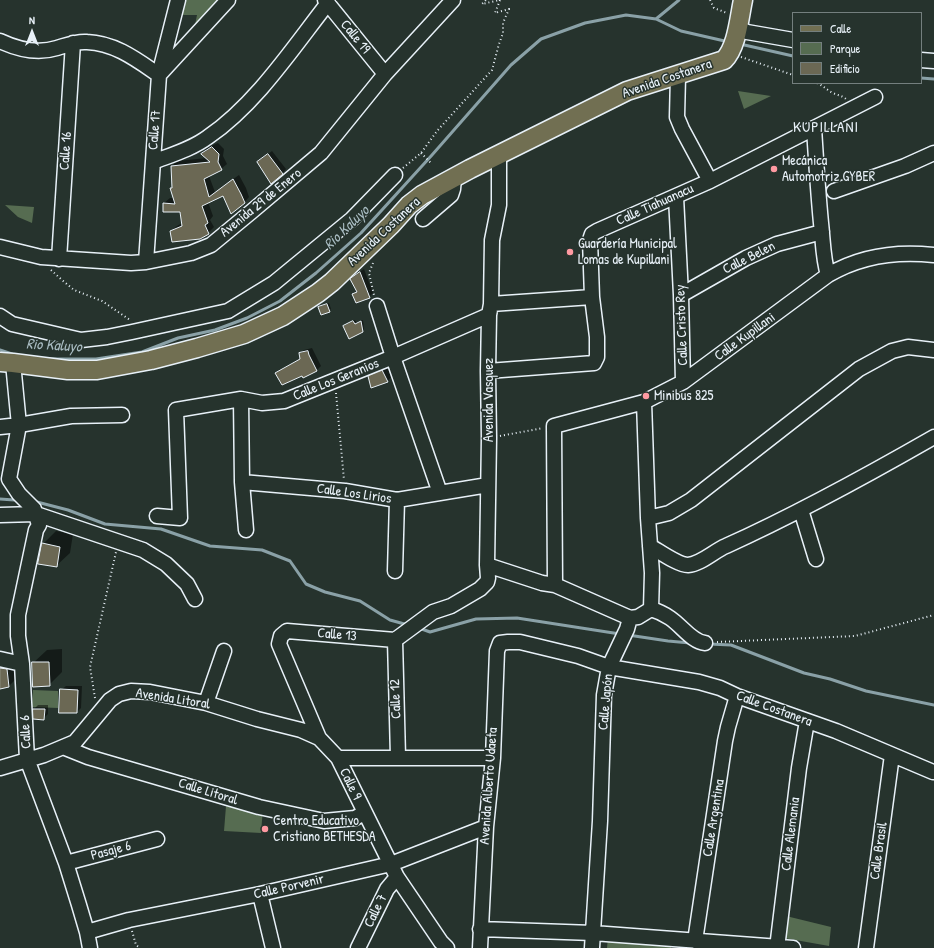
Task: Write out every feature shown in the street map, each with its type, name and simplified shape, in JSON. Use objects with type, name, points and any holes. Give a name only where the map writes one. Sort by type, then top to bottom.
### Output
[{"type":"main road","points":[[734,38],[743,0]]},
{"type":"main road","name":"Avenida Costanera","points":[[7,362],[68,370],[97,370],[151,360],[244,334],[283,316],[318,293],[332,282],[391,225],[409,205],[422,195],[628,91],[724,60],[734,38]]},
{"type":"street","name":"Calle 17","points":[[146,262],[159,75],[178,0]]},
{"type":"street","points":[[0,41],[20,49],[37,51],[55,49],[73,43],[93,42],[113,47],[133,57],[159,75],[228,0]]},
{"type":"street","name":"Avenida 29 de Enero","points":[[0,247],[41,257],[131,263],[146,262],[191,254],[210,245],[321,153],[385,74],[451,1]]},
{"type":"street","points":[[152,162],[192,146],[207,138],[246,105],[326,2]]},
{"type":"street","name":"Calle 19","points":[[326,2],[385,74]]},
{"type":"street","points":[[734,38],[748,32],[792,40]]},
{"type":"street","name":"Calle 16","points":[[59,259],[73,43]]},
{"type":"street","points":[[922,60],[934,61]]},
{"type":"street","points":[[678,76],[677,117],[710,181]]},
{"type":"street","name":"Calle Tiahuanacu","points":[[488,371],[594,363],[597,357],[597,337],[592,297],[590,240],[592,234],[710,181],[875,97]]},
{"type":"street","points":[[814,128],[816,171],[828,275]]},
{"type":"street","points":[[834,192],[905,166],[934,153]]},
{"type":"street","name":"Avenida Vasquez","points":[[394,640],[433,612],[451,606],[480,589],[487,582],[488,578],[488,371],[492,240],[499,205],[499,156]]},
{"type":"street","points":[[0,316],[12,324],[81,340],[144,330],[228,311],[267,287],[352,219],[394,175]]},
{"type":"street","points":[[423,219],[451,195],[454,178]]},
{"type":"street","name":"Calle Cristo Rey","points":[[676,197],[681,296],[683,382]]},
{"type":"street","name":"Calle Belen","points":[[681,296],[746,258],[777,244],[822,232]]},
{"type":"street","name":"Calle Kupillani","points":[[554,426],[644,402],[683,382],[828,275],[841,268],[871,258],[897,255],[934,255]]},
{"type":"street","name":"Calle Los Geranios","points":[[157,516],[180,518],[176,410],[241,399],[262,403],[284,401],[393,357],[490,310],[592,297]]},
{"type":"street","points":[[377,306],[440,493]]},
{"type":"street","points":[[648,518],[669,513],[691,500],[859,369],[892,351],[908,347],[934,350]]},
{"type":"street","points":[[7,362],[19,425],[9,479],[19,494],[35,511],[143,550],[166,564],[187,584],[195,599]]},
{"type":"street","points":[[241,399],[242,482],[246,530]]},
{"type":"street","points":[[644,402],[648,518],[652,573],[651,609]]},
{"type":"street","points":[[0,427],[71,416],[122,415]]},
{"type":"street","points":[[554,426],[555,585]]},
{"type":"street","points":[[650,546],[676,562],[686,565],[695,564],[724,547],[801,510],[934,437]]},
{"type":"street","name":"Calle Los Lirios","points":[[242,482],[345,491],[396,500],[488,484]]},
{"type":"street","points":[[395,571],[396,500]]},
{"type":"street","points":[[801,510],[816,559]]},
{"type":"street","points":[[0,516],[35,511]]},
{"type":"street","name":"Calle 6","points":[[35,511],[39,525],[36,530],[18,615],[18,636],[22,664],[27,759],[66,863],[87,932],[90,948]]},
{"type":"street","points":[[487,565],[542,583],[555,585],[628,623],[651,609],[663,613],[684,628],[693,639],[705,643]]},
{"type":"street","name":"Calle Japón","points":[[592,948],[600,821],[604,695],[611,664],[628,623]]},
{"type":"street","name":"Calle 13","points":[[281,636],[287,631],[394,640]]},
{"type":"street","name":"Calle 9","points":[[281,636],[279,644],[319,738],[338,758],[360,816],[441,942],[447,948]]},
{"type":"street","name":"Calle 12","points":[[394,640],[398,757]]},
{"type":"street","name":"Calle Costanera","points":[[500,643],[520,642],[720,688],[737,696],[836,731],[933,772]]},
{"type":"street","name":"Avenida Alberto Udaeta","points":[[480,948],[486,827],[493,758],[497,651],[500,643]]},
{"type":"street","points":[[206,703],[224,651]]},
{"type":"street","points":[[0,659],[22,664]]},
{"type":"street","name":"Avenida Litoral","points":[[0,768],[44,755],[75,742],[110,700],[119,694],[131,691],[150,692],[206,703],[257,719],[301,730],[319,738]]},
{"type":"street","name":"Calle Argentina","points":[[695,941],[725,741],[737,696]]},
{"type":"street","name":"Calle Alemania","points":[[777,947],[799,768],[808,721]]},
{"type":"street","name":"Calle Litoral","points":[[63,747],[88,757],[260,807],[324,821],[360,816]]},
{"type":"street","name":"Calle Brasil","points":[[866,948],[892,755]]},
{"type":"street","points":[[338,758],[493,758]]},
{"type":"street","name":"Calle Porvenir","points":[[87,932],[129,920],[260,894],[394,870],[486,827]]},
{"type":"street","name":"Pasaje 6","points":[[66,863],[157,839]]},
{"type":"street","name":"Calle 7","points":[[358,948],[394,870]]},
{"type":"street","points":[[260,894],[273,948]]},
{"type":"street","points":[[480,929],[593,933],[793,948]]},
{"type":"path","points":[[394,175],[421,153],[437,131],[492,70],[499,44],[504,33],[503,23],[509,9],[495,13],[500,0],[482,4],[486,0]]},
{"type":"path","points":[[710,0],[714,8],[728,14],[731,18],[734,38],[742,57],[792,75]]},
{"type":"path","points":[[818,84],[830,92],[841,95],[856,108]]},
{"type":"path","points":[[421,153],[431,163]]},
{"type":"path","points":[[41,257],[62,280],[74,290],[102,302],[144,330]]},
{"type":"path","points":[[374,259],[369,273],[377,306]]},
{"type":"path","points":[[335,380],[345,491]]},
{"type":"path","points":[[489,438],[554,426]]},
{"type":"path","points":[[100,713],[96,702],[90,667],[118,542]]},
{"type":"path","points":[[705,643],[855,636],[934,615]]},
{"type":"path","points":[[129,920],[136,945],[140,948]]},
{"type":"green space","points":[[178,0],[226,0],[200,28],[195,25],[197,15],[175,15]]},
{"type":"green space","points":[[738,91],[771,96],[744,109]]},
{"type":"green space","points":[[5,205],[34,207],[32,223],[18,217]]},
{"type":"green space","points":[[33,690],[58,691],[58,708],[32,707]]},
{"type":"green space","points":[[226,806],[263,808],[261,833],[224,831]]},
{"type":"green space","points":[[786,916],[831,927],[829,946],[784,938]]},
{"type":"green space","points":[[608,937],[671,944],[671,948],[607,948]]},
{"type":"building","points":[[212,147],[219,154],[218,162],[222,170],[204,179],[209,197],[233,179],[245,203],[231,214],[223,196],[202,206],[208,223],[205,225],[209,234],[200,239],[172,242],[170,231],[182,226],[180,212],[163,212],[163,203],[175,204],[170,188],[172,188],[171,166],[210,162],[201,154]]},
{"type":"building","points":[[268,154],[283,174],[271,184],[257,162]]},
{"type":"building","points":[[360,272],[370,298],[356,303],[352,294],[357,292],[350,279]]},
{"type":"building","points":[[327,304],[330,312],[321,315],[318,307]]},
{"type":"building","points":[[353,321],[355,324],[361,321],[363,332],[349,339],[343,326]]},
{"type":"building","points":[[308,351],[317,371],[303,378],[302,376],[282,385],[275,373],[300,359],[299,353]]},
{"type":"building","points":[[382,370],[388,382],[371,388],[368,376]]},
{"type":"building","points":[[42,543],[60,547],[57,567],[38,564]]},
{"type":"building","points":[[32,662],[49,662],[50,686],[33,687]]},
{"type":"building","points":[[0,668],[7,669],[9,687],[0,689]]},
{"type":"building","points":[[60,689],[78,690],[77,713],[59,713]]},
{"type":"building","points":[[33,709],[45,709],[44,720],[33,719]]},
{"type":"waterway","points":[[656,19],[679,0]]},
{"type":"waterway","name":"Rio Kaluyo","points":[[50,359],[96,359],[142,352],[178,338],[215,330],[247,318],[280,301],[316,273],[361,233],[511,65],[541,39],[585,23],[626,15],[656,19],[681,31],[729,42]]},
{"type":"waterway","points":[[740,44],[792,56]]},
{"type":"waterway","points":[[922,78],[934,79]]},
{"type":"waterway","name":"Rio Kaluyo","points":[[0,350],[15,355]]},
{"type":"waterway","points":[[0,499],[14,500]]},
{"type":"waterway","points":[[37,502],[68,510],[105,524],[161,529],[210,546],[262,550],[290,561],[306,584],[325,592],[360,601],[390,620],[408,625]]},
{"type":"waterway","points":[[419,628],[430,632],[476,619],[517,618],[620,634]]},
{"type":"waterway","points":[[628,635],[690,643]]},
{"type":"waterway","points":[[709,644],[731,645],[804,673],[830,679],[866,691],[934,705]]},
{"type":"place","name":"Mecánica Automotriz GYBER","points":[[774,169]]},
{"type":"place","name":"Guardería Municipal Lomas de Kupillani","points":[[570,252]]},
{"type":"place","name":"Minibus 825","points":[[646,396]]},
{"type":"place","name":"Centro Educativo Cristiano BETHESDA","points":[[265,829]]},
{"type":"district","name":"KUPILLANI","points":[[826,128]]}]
